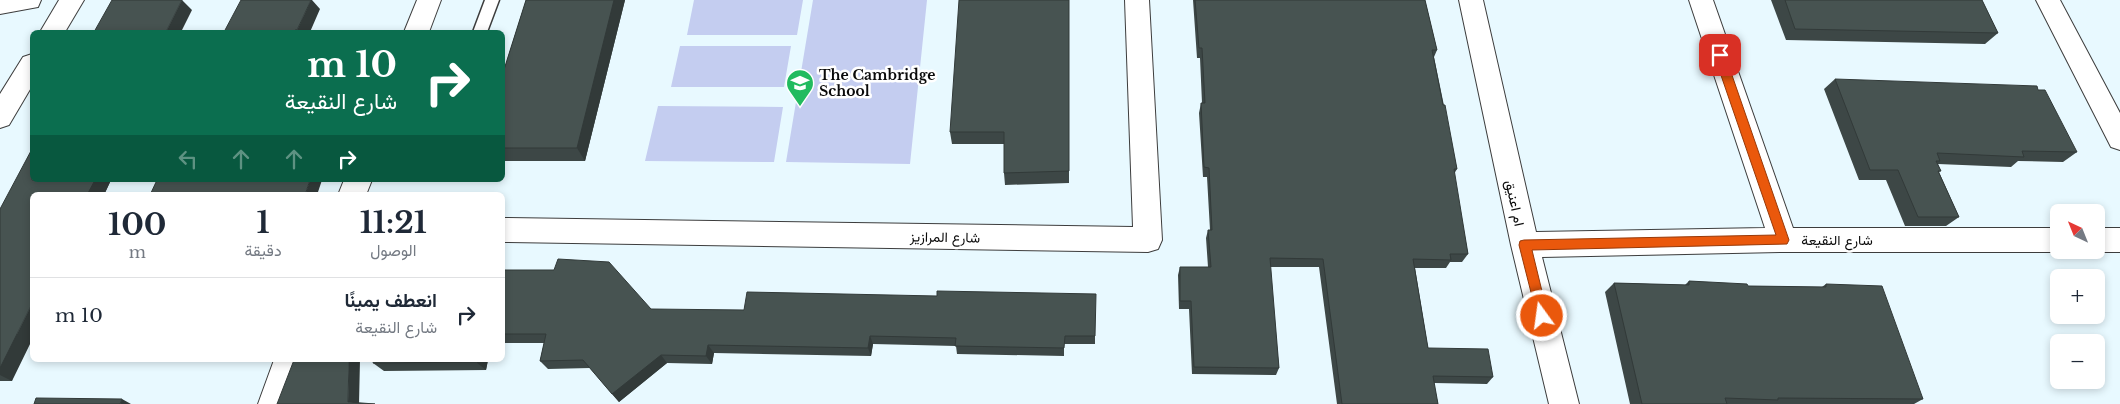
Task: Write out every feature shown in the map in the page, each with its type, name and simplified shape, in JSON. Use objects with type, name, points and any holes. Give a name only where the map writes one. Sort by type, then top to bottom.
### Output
[{"type":"street","points":[[0,4],[28,0]]},
{"type":"street","points":[[53,30],[72,0]]},
{"type":"street","points":[[418,30],[429,0]]},
{"type":"street","name":"شارع المرازيز","points":[[505,230],[1148,240],[1137,0]]},
{"type":"street","name":"ام اعنيق","points":[[1472,0],[1524,245],[1564,404]]},
{"type":"street","points":[[1701,0],[1783,240]]},
{"type":"street","points":[[2048,0],[2120,139]]},
{"type":"street","points":[[0,117],[30,67]]},
{"type":"street","name":"شارع النقيعة","points":[[1524,245],[1783,240],[2050,240]]},
{"type":"street","points":[[2105,240],[2120,240]]},
{"type":"street","points":[[273,404],[288,362]]},
{"type":"lane","points":[[481,30],[492,0]]},
{"type":"shaded area","points":[[694,0],[803,0],[797,35],[687,35]]},
{"type":"shaded area","points":[[813,0],[927,0],[910,164],[786,162]]},
{"type":"shaded area","points":[[680,46],[791,46],[784,87],[671,87]]},
{"type":"shaded area","points":[[658,106],[783,107],[774,162],[645,161]]},
{"type":"building","points":[[112,0],[182,0],[167,30],[95,30]]},
{"type":"building","points":[[241,0],[311,0],[297,30],[225,30]]},
{"type":"building","points":[[526,0],[614,0],[577,148],[505,148],[505,66]]},
{"type":"building","points":[[959,0],[1069,0],[1069,171],[1004,173],[1004,132],[950,132]]},
{"type":"building","points":[[1195,0],[1425,0],[1437,50],[1432,50],[1457,169],[1454,169],[1468,254],[1450,254],[1451,260],[1413,259],[1428,348],[1488,349],[1493,377],[1433,376],[1438,404],[1342,404],[1323,259],[1270,258],[1279,368],[1194,367],[1191,301],[1180,301],[1180,267],[1211,267],[1208,230],[1212,230],[1209,168],[1204,167],[1201,103],[1205,103],[1202,48],[1199,48]]},
{"type":"building","points":[[1785,0],[1982,0],[1998,33],[1795,29]]},
{"type":"building","points":[[1835,79],[2037,86],[2038,90],[2045,90],[2077,152],[2022,151],[2024,157],[1937,153],[1940,161],[1936,161],[1941,171],[1938,171],[1959,217],[1918,217],[1898,170],[1870,170]]},
{"type":"building","points":[[30,153],[30,182],[94,182],[89,192],[30,192],[30,308],[0,368],[0,209]]},
{"type":"building","points":[[156,182],[309,182],[306,192],[151,192]]},
{"type":"building","points":[[558,259],[609,262],[651,309],[744,310],[747,292],[937,296],[937,291],[1096,294],[1095,336],[1065,336],[1064,348],[955,346],[956,338],[870,336],[868,348],[708,345],[706,356],[661,355],[612,394],[583,360],[540,361],[546,334],[505,334],[505,270],[554,270]]},
{"type":"building","points":[[1689,281],[1747,284],[1748,286],[1826,287],[1826,284],[1882,286],[1923,399],[1778,398],[1778,400],[1725,398],[1727,404],[1642,404],[1614,283],[1689,285]]},
{"type":"building","points":[[293,362],[349,362],[348,402],[375,404],[277,404]]},
{"type":"building","points":[[373,362],[476,362],[373,363]]},
{"type":"building","points":[[36,398],[122,399],[120,404],[34,404]]},
{"type":"place","name":"The Cambridge School","points":[[800,107]]},
{"type":"route","points":[[1542,316],[1524,245],[1783,240],[1720,55]]}]
